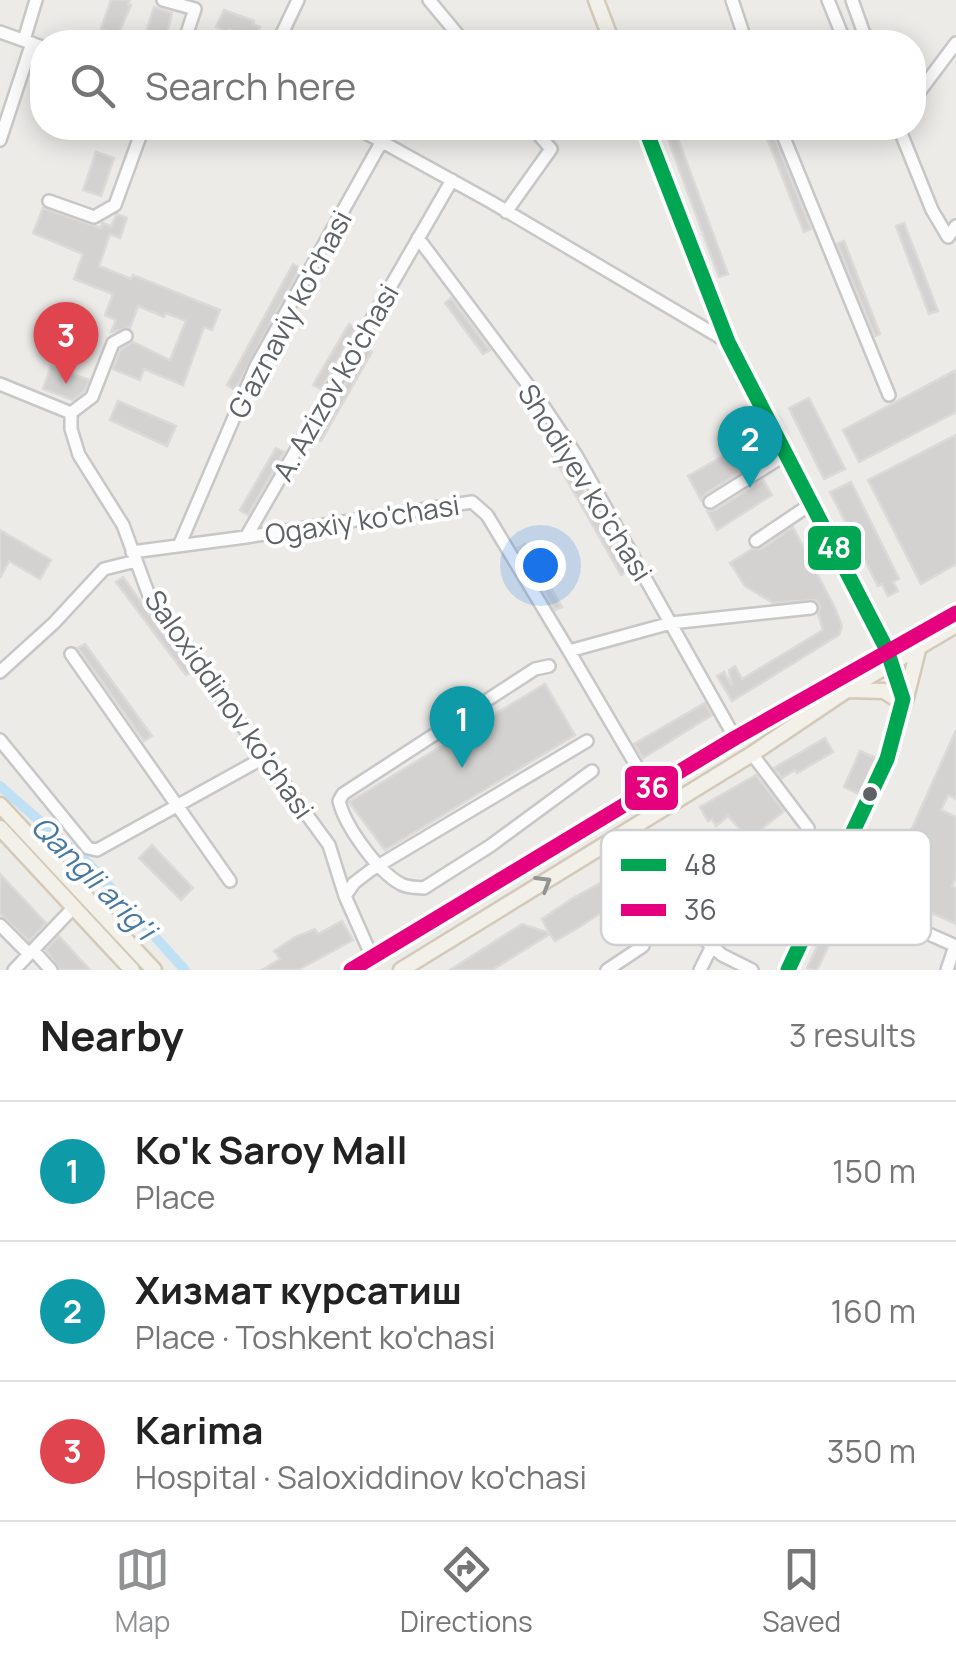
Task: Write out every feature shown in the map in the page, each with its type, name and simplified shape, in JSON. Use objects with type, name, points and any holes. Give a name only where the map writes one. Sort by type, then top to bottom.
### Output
[{"type":"main road","points":[[596,0],[607,30]]},
{"type":"main road","points":[[650,140],[728,342],[889,657],[902,688],[903,704]]},
{"type":"main road","points":[[629,830],[752,754],[956,613]]},
{"type":"main road","points":[[351,970],[735,738],[956,625]]},
{"type":"main road","points":[[852,830],[886,759],[919,646]]},
{"type":"main road","points":[[848,690],[884,691],[903,704]]},
{"type":"main road","points":[[0,804],[154,970]]},
{"type":"main road","points":[[0,828],[132,970]]},
{"type":"main road","points":[[401,970],[601,847]]},
{"type":"main road","points":[[485,889],[499,910]]},
{"type":"main road","points":[[788,970],[799,945]]},
{"type":"street","points":[[34,30],[36,0]]},
{"type":"street","points":[[163,0],[190,4],[195,9],[188,30]]},
{"type":"street","points":[[284,30],[298,0]]},
{"type":"street","points":[[429,0],[454,30]]},
{"type":"street","points":[[732,0],[742,30]]},
{"type":"street","points":[[828,0],[840,30]]},
{"type":"street","points":[[852,0],[863,30]]},
{"type":"street","points":[[0,32],[30,43]]},
{"type":"street","points":[[926,83],[956,43]]},
{"type":"street","points":[[0,140],[30,53]]},
{"type":"street","points":[[50,201],[94,216],[115,205],[139,140]]},
{"type":"street","points":[[506,212],[551,149],[543,140]]},
{"type":"street","points":[[785,140],[889,395]]},
{"type":"street","points":[[903,140],[948,238],[956,226]]},
{"type":"street","points":[[382,141],[728,342]]},
{"type":"street","name":"G'aznaviy ko'chasi","points":[[179,546],[256,366],[382,141]]},
{"type":"street","name":"A. Azizov ko'chasi","points":[[246,537],[452,180]]},
{"type":"street","name":"Shodiyev ko'chasi","points":[[418,238],[576,455],[735,738]]},
{"type":"street","points":[[0,384],[71,414],[92,397],[113,343],[126,336]]},
{"type":"street","name":"Saloxiddinov ko'chasi","points":[[71,414],[79,455],[123,526],[151,601],[329,844],[345,896],[372,957]]},
{"type":"street","points":[[710,502],[785,455]]},
{"type":"street","name":"Ogaxiy ko'chasi","points":[[246,537],[472,502],[486,515],[569,651]]},
{"type":"street","points":[[756,541],[811,504]]},
{"type":"street","points":[[0,672],[104,570],[134,556],[246,537]]},
{"type":"street","points":[[650,789],[569,651],[671,623],[811,608]]},
{"type":"street","points":[[70,654],[230,881]]},
{"type":"street","points":[[548,666],[535,669],[343,794],[339,801],[342,812],[398,883],[424,888],[490,846],[592,771]]},
{"type":"street","points":[[0,740],[88,848],[97,850],[265,757]]},
{"type":"street","points":[[345,896],[354,883],[587,741]]},
{"type":"street","points":[[752,754],[808,828]]},
{"type":"street","points":[[14,970],[74,907]]},
{"type":"street","points":[[0,924],[51,970]]},
{"type":"street","points":[[931,935],[956,946],[947,970]]},
{"type":"street","points":[[606,970],[644,946]]},
{"type":"street","points":[[700,970],[712,946],[752,970]]},
{"type":"building","points":[[111,0],[130,0],[120,30],[101,29]]},
{"type":"building","points":[[154,7],[172,13],[168,30],[147,30]]},
{"type":"building","points":[[224,10],[260,27],[223,30],[216,27]]},
{"type":"building","points":[[668,140],[678,140],[728,274],[719,277]]},
{"type":"building","points":[[768,140],[776,140],[811,229],[804,232]]},
{"type":"building","points":[[96,152],[114,158],[101,196],[83,190]]},
{"type":"building","points":[[43,208],[101,228],[102,223],[111,226],[117,214],[127,218],[120,238],[110,234],[99,266],[131,279],[133,275],[220,310],[212,330],[204,327],[183,385],[144,369],[140,380],[113,369],[120,350],[133,342],[170,360],[186,321],[138,306],[130,328],[111,332],[116,320],[105,315],[113,294],[74,279],[83,254],[33,233]]},
{"type":"building","points":[[904,223],[938,311],[929,314],[896,226]]},
{"type":"building","points":[[844,241],[880,334],[875,336],[837,244]]},
{"type":"building","points":[[293,264],[300,268],[235,390],[227,385]]},
{"type":"building","points":[[451,298],[490,350],[483,354],[445,303]]},
{"type":"building","points":[[349,324],[356,328],[321,389],[313,385]]},
{"type":"building","points":[[366,348],[372,352],[321,441],[315,437]]},
{"type":"building","points":[[51,366],[89,380],[84,391],[73,400],[43,389]]},
{"type":"building","points":[[956,370],[956,412],[859,462],[843,430]]},
{"type":"building","points":[[809,398],[845,469],[824,479],[789,408]]},
{"type":"building","points":[[118,401],[176,426],[167,446],[110,420]]},
{"type":"building","points":[[956,435],[956,564],[921,584],[868,480]]},
{"type":"building","points":[[741,446],[753,464],[701,500],[688,476]]},
{"type":"building","points":[[276,448],[284,452],[248,515],[240,510]]},
{"type":"building","points":[[560,450],[629,570],[621,575],[552,454]]},
{"type":"building","points":[[763,480],[772,495],[717,530],[707,511]]},
{"type":"building","points":[[851,482],[899,579],[893,582],[898,591],[888,596],[882,584],[878,586],[830,492]]},
{"type":"building","points":[[793,527],[835,608],[842,626],[839,635],[732,701],[717,676],[724,672],[732,686],[729,670],[735,666],[742,679],[823,630],[816,600],[773,603],[745,586],[730,563],[752,549],[761,549]]},
{"type":"building","points":[[0,530],[51,560],[40,579],[9,561],[0,578]]},
{"type":"building","points":[[525,544],[562,607],[555,610],[518,548]]},
{"type":"building","points":[[123,577],[191,672],[186,675],[116,582]]},
{"type":"building","points":[[85,644],[152,736],[144,741],[78,648]]},
{"type":"building","points":[[545,684],[575,735],[385,850],[349,802]]},
{"type":"building","points":[[705,703],[712,715],[643,758],[634,744]]},
{"type":"building","points":[[956,730],[956,799],[948,795],[941,810],[956,817],[956,878],[952,886],[956,888],[956,924],[931,913],[931,830],[911,830]]},
{"type":"building","points":[[825,738],[833,752],[782,778],[774,768]]},
{"type":"building","points":[[860,751],[876,758],[859,794],[844,787]]},
{"type":"building","points":[[756,775],[784,811],[760,830],[741,830],[728,816],[716,826],[700,807]]},
{"type":"building","points":[[152,845],[193,888],[181,900],[139,858]]},
{"type":"building","points":[[0,874],[46,923],[29,941],[0,914]]},
{"type":"building","points":[[601,883],[601,913],[576,929],[555,941],[550,934],[492,970],[450,970],[522,924],[549,933],[542,919]]},
{"type":"building","points":[[342,921],[353,940],[298,970],[262,970],[280,959],[274,951],[295,937],[315,929],[318,934]]},
{"type":"building","points":[[59,936],[90,970],[60,970],[46,950]]},
{"type":"building","points":[[818,945],[829,945],[817,970],[807,968]]},
{"type":"waterway","name":"Qangli arig'i","points":[[0,786],[91,866],[185,970]]},
{"type":"transit line","name":"48","points":[[650,140],[728,342],[887,650],[903,699],[887,759],[854,830]]},
{"type":"transit line","name":"36","points":[[351,970],[735,738],[956,613]]},
{"type":"transit line","name":"48","points":[[788,970],[800,945]]},
{"type":"place","name":"Karima","points":[[66,384]]},
{"type":"place","name":"Хизмат курсатиш","points":[[750,488]]},
{"type":"place","name":"Ko'k Saroy Mall","points":[[462,768]]}]
